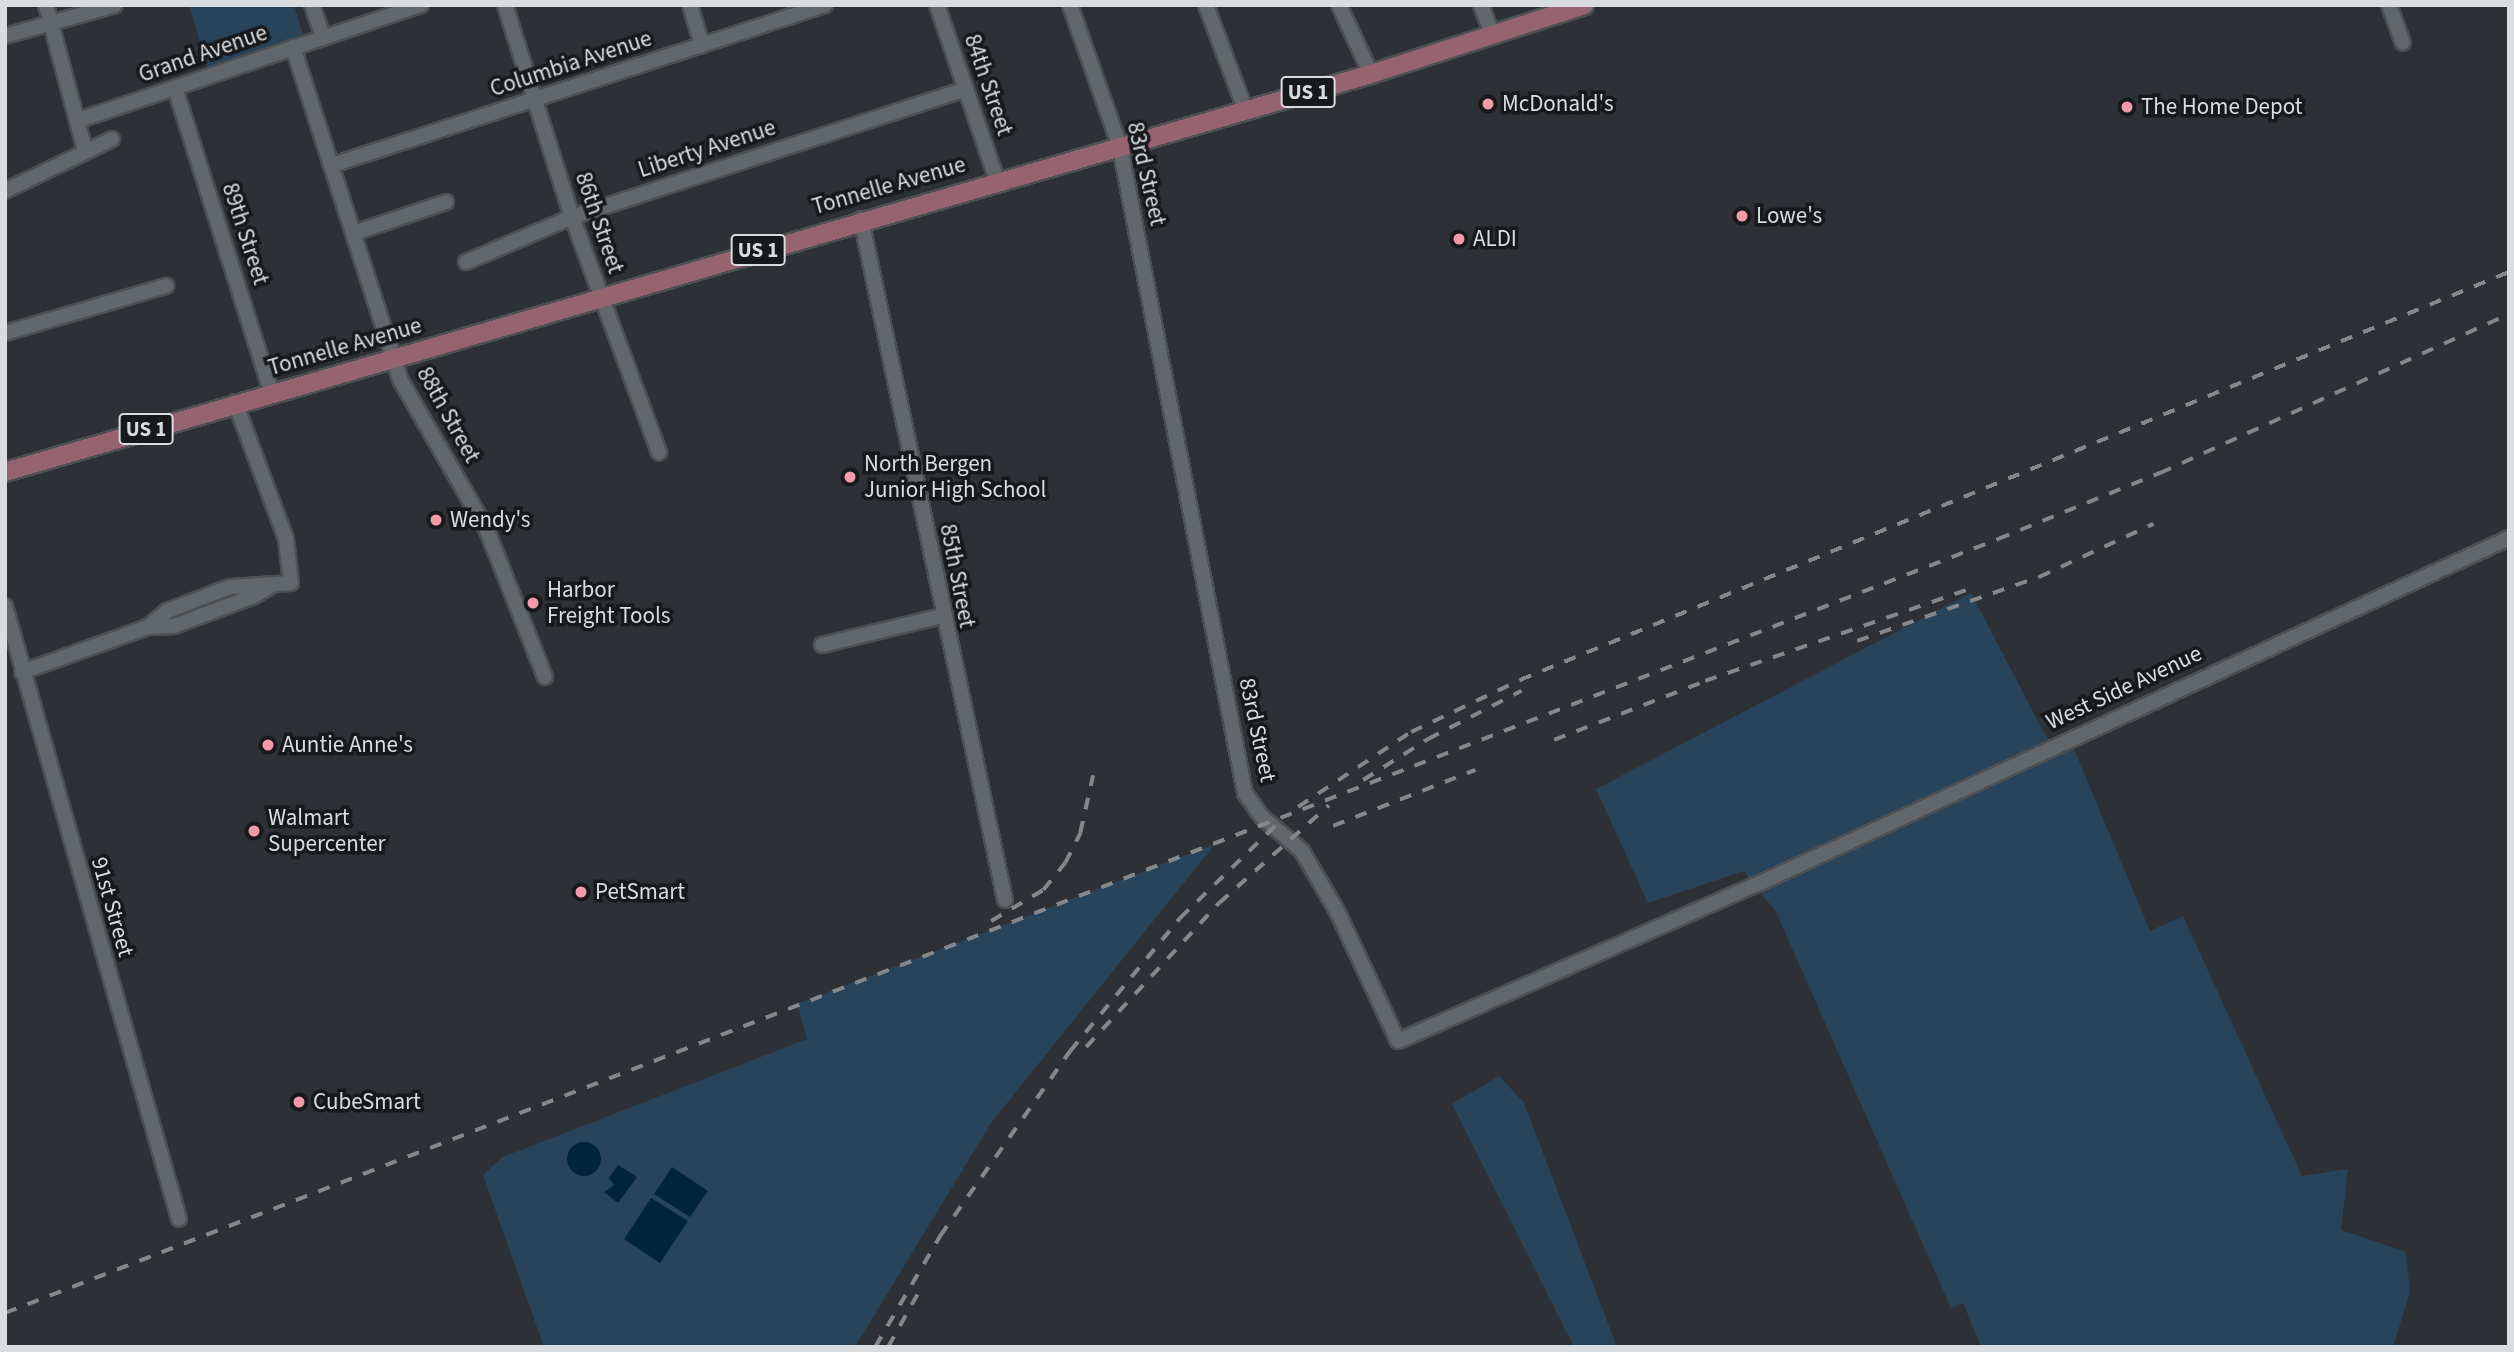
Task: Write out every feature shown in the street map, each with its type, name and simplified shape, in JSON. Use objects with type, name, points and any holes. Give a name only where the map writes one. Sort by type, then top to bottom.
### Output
[{"type":"main road","name":"Tonnelle Avenue","points":[[5,472],[234,402],[393,360],[861,219],[1371,74],[1584,5]]},
{"type":"street","points":[[46,5],[79,120],[85,151]]},
{"type":"street","points":[[5,36],[115,5]]},
{"type":"street","points":[[312,5],[323,37]]},
{"type":"street","name":"Grand Avenue","points":[[79,120],[421,5]]},
{"type":"street","name":"86th Street","points":[[505,5],[572,217],[600,297],[609,310],[659,452]]},
{"type":"street","points":[[690,5],[702,45]]},
{"type":"street","name":"Columbia Avenue","points":[[332,166],[825,5]]},
{"type":"street","name":"84th Street","points":[[937,5],[997,180]]},
{"type":"street","name":"83rd Street","points":[[1070,5],[1120,147],[1245,793],[1262,817],[1306,857],[1398,1041],[1760,883]]},
{"type":"street","points":[[1206,5],[1245,109]]},
{"type":"street","points":[[1339,5],[1371,74]]},
{"type":"street","points":[[1481,5],[1492,34]]},
{"type":"street","points":[[2389,5],[2403,43]]},
{"type":"street","name":"88th Street","points":[[292,47],[405,391],[486,528],[545,677]]},
{"type":"street","name":"89th Street","points":[[175,88],[272,393]]},
{"type":"street","name":"Liberty Avenue","points":[[466,262],[572,217],[966,89]]},
{"type":"street","points":[[5,191],[112,139]]},
{"type":"street","points":[[354,233],[446,202]]},
{"type":"street","name":"85th Street","points":[[861,219],[942,616],[1005,900]]},
{"type":"street","points":[[5,332],[166,286]]},
{"type":"street","points":[[22,672],[148,627],[167,611],[230,587],[250,582],[272,585],[291,583],[286,539],[234,402]]},
{"type":"street","name":"West Side Avenue","points":[[1760,883],[2509,538]]},
{"type":"street","name":"91st Street","points":[[5,606],[179,1219]]},
{"type":"street","points":[[822,645],[942,616]]},
{"type":"shaded area","points":[[189,5],[294,5],[303,35],[207,67]]},
{"type":"shaded area","points":[[1971,593],[2050,744],[2069,737],[2150,931],[2183,916],[2302,1176],[2348,1169],[2341,1230],[2406,1252],[2410,1292],[2393,1347],[1981,1347],[1963,1303],[1951,1308],[1776,912],[1744,871],[1648,903],[1596,789]]},
{"type":"shaded area","points":[[1215,844],[991,1123],[855,1347],[544,1347],[483,1175],[503,1157],[807,1039],[797,1004]]},
{"type":"shaded area","points":[[1499,1076],[1524,1103],[1617,1347],[1574,1347],[1452,1104]]},
{"type":"shaded area","points":[[584,1142],[596,1147],[601,1159],[596,1171],[584,1176],[572,1171],[567,1159],[572,1147]]},
{"type":"shaded area","points":[[618,1165],[637,1177],[618,1203],[604,1192],[614,1185],[609,1178]]},
{"type":"shaded area","points":[[672,1167],[708,1191],[690,1217],[654,1194]]},
{"type":"shaded area","points":[[651,1198],[688,1221],[660,1263],[624,1239]]},
{"type":"railway","points":[[1298,807],[1411,732],[1520,680],[2509,272]]},
{"type":"railway","points":[[5,1313],[1998,539],[2160,473],[2509,314]]},
{"type":"railway","points":[[1857,641],[2039,577],[2153,524]]},
{"type":"railway","points":[[1554,740],[1705,681],[1967,590]]},
{"type":"railway","points":[[1363,780],[1428,739],[1521,691]]},
{"type":"railway","points":[[1333,826],[1475,770]]},
{"type":"railway","points":[[991,921],[1043,890],[1065,863],[1080,833],[1093,775]]},
{"type":"railway","points":[[1086,1047],[1219,903],[1329,805]]},
{"type":"railway","points":[[875,1347],[940,1236],[1070,1051],[1180,918],[1276,825]]},
{"type":"railway","points":[[888,1347],[922,1286]]},
{"type":"place","name":"McDonald's","points":[[1488,104]]},
{"type":"place","name":"The Home Depot","points":[[2127,107]]},
{"type":"place","name":"Lowe's","points":[[1742,216]]},
{"type":"place","name":"ALDI","points":[[1459,239]]},
{"type":"place","name":"North Bergen Junior High School","points":[[850,477]]},
{"type":"place","name":"Wendy's","points":[[436,520]]},
{"type":"place","name":"Harbor Freight Tools","points":[[533,603]]},
{"type":"place","name":"Auntie Anne's","points":[[268,745]]},
{"type":"place","name":"Walmart Supercenter","points":[[254,831]]},
{"type":"place","name":"PetSmart","points":[[581,892]]},
{"type":"place","name":"CubeSmart","points":[[299,1102]]}]
